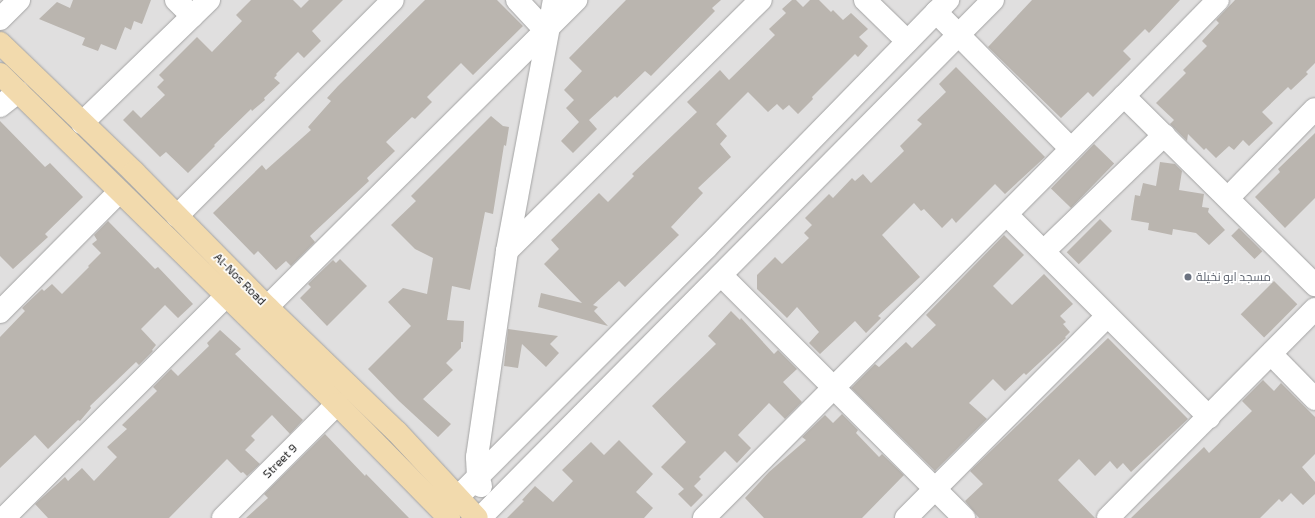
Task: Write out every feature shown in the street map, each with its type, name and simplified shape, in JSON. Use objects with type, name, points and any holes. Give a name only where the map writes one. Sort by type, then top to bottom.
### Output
[{"type":"main road","name":"Al-Nos Road","points":[[0,42],[267,307],[397,432],[459,497],[483,514]]},
{"type":"main road","name":"Al-Nos Road","points":[[0,74],[337,404],[443,516]]},
{"type":"street","points":[[0,19],[19,0]]},
{"type":"street","points":[[176,0],[192,16]]},
{"type":"street","points":[[82,124],[209,0]]},
{"type":"street","points":[[177,216],[393,0]]},
{"type":"street","points":[[517,0],[548,28]]},
{"type":"street","points":[[483,514],[477,458],[507,251],[554,0]]},
{"type":"street","points":[[267,307],[576,0]]},
{"type":"street","points":[[507,251],[761,0]]},
{"type":"street","points":[[865,0],[907,41]]},
{"type":"street","points":[[483,514],[993,0]]},
{"type":"street","points":[[704,518],[1218,0]]},
{"type":"street","points":[[443,516],[478,477],[700,254],[942,6],[958,35],[1071,149]]},
{"type":"street","points":[[0,106],[18,92]]},
{"type":"street","points":[[1124,96],[1315,285]]},
{"type":"street","points":[[1228,198],[1315,109]]},
{"type":"street","points":[[1044,251],[1164,135]]},
{"type":"street","points":[[0,312],[119,192]]},
{"type":"street","points":[[1006,215],[1209,416]]},
{"type":"street","points":[[721,275],[832,388],[964,518]]},
{"type":"street","points":[[4,516],[226,296],[240,279]]},
{"type":"street","points":[[1108,518],[1315,310]]},
{"type":"street","points":[[906,518],[1107,316]]},
{"type":"street","points":[[1271,354],[1315,398]]},
{"type":"street","name":"Street 9","points":[[223,518],[337,404]]},
{"type":"shaded area","points":[[0,0],[1315,0],[1315,518],[0,518]]},
{"type":"building","points":[[73,0],[151,0],[142,24],[134,21],[131,30],[125,27],[116,50],[101,44],[98,51],[82,45],[85,38],[39,19],[57,2],[70,8]]},
{"type":"building","points":[[251,0],[293,0],[301,8],[309,0],[343,0],[312,31],[321,41],[304,58],[298,52],[276,74],[277,75],[274,78],[280,83],[264,98],[265,100],[252,111],[251,109],[188,173],[166,152],[160,157],[123,120],[133,110],[141,118],[165,95],[157,87],[164,80],[159,75],[197,37],[212,52],[242,21],[236,15]]},
{"type":"building","points":[[425,0],[497,0],[523,26],[473,75],[461,63],[427,97],[432,102],[415,119],[412,117],[386,142],[395,151],[367,178],[369,181],[310,236],[315,242],[291,266],[286,261],[276,270],[258,251],[254,255],[213,213],[262,165],[266,170],[311,130],[308,127],[331,101],[327,98]]},
{"type":"building","points":[[626,0],[721,0],[712,8],[715,11],[651,76],[645,71],[617,98],[615,96],[589,120],[597,129],[573,153],[561,141],[579,122],[566,108],[574,100],[564,90],[582,71],[569,58]]},
{"type":"building","points":[[792,0],[796,0],[803,7],[810,0],[819,0],[831,12],[833,10],[843,20],[851,13],[868,29],[859,37],[868,46],[858,57],[855,54],[812,97],[813,99],[798,114],[789,105],[783,110],[777,104],[768,112],[748,92],[716,124],[727,136],[720,144],[731,157],[698,188],[703,193],[671,227],[679,235],[625,287],[619,281],[593,305],[598,307],[594,311],[608,326],[538,307],[541,293],[582,303],[544,264],[559,249],[551,240],[599,193],[608,202],[634,176],[632,174],[697,112],[687,102],[720,70],[729,80],[775,35],[769,29],[786,13],[782,9]]},
{"type":"building","points":[[1032,0],[1180,0],[1149,33],[1145,29],[1123,51],[1131,59],[1093,97],[1088,92],[1061,118],[988,47]]},
{"type":"building","points":[[1235,0],[1315,0],[1315,63],[1306,72],[1308,74],[1291,90],[1288,87],[1262,112],[1273,123],[1249,146],[1243,140],[1234,150],[1229,146],[1216,158],[1206,148],[1204,150],[1188,134],[1187,141],[1170,124],[1174,120],[1156,103],[1186,73],[1183,70],[1207,46],[1202,41],[1219,23],[1216,20]]},
{"type":"building","points":[[956,67],[1045,157],[1005,194],[995,184],[956,223],[952,218],[942,228],[924,209],[921,211],[914,203],[882,235],[920,277],[878,316],[881,318],[866,333],[855,321],[820,354],[809,343],[819,332],[797,307],[787,318],[757,289],[757,275],[775,257],[782,264],[809,238],[804,233],[812,225],[805,218],[829,194],[833,198],[852,178],[855,181],[863,174],[871,183],[904,151],[900,146],[922,124],[917,120],[946,92],[939,84]]},
{"type":"building","points":[[491,116],[503,126],[509,127],[506,146],[504,145],[493,214],[485,212],[470,290],[452,286],[447,320],[464,321],[463,342],[461,342],[461,348],[446,363],[453,370],[423,399],[451,424],[438,437],[399,401],[368,369],[411,326],[388,302],[403,288],[427,294],[433,258],[415,249],[391,225],[416,201],[411,196]]},
{"type":"building","points":[[0,121],[45,167],[50,163],[83,197],[45,234],[48,237],[13,269],[0,256]]},
{"type":"building","points":[[1315,133],[1315,198],[1285,228],[1255,197],[1280,172],[1278,169]]},
{"type":"building","points":[[1094,144],[1114,163],[1071,208],[1051,189]]},
{"type":"building","points":[[1160,162],[1175,164],[1182,171],[1179,190],[1204,194],[1202,207],[1209,208],[1208,212],[1225,230],[1209,245],[1196,233],[1173,229],[1172,235],[1148,230],[1149,223],[1131,220],[1135,195],[1140,196],[1143,183],[1156,186]]},
{"type":"building","points":[[1100,219],[1112,231],[1079,264],[1067,252]]},
{"type":"building","points":[[108,221],[155,269],[158,267],[193,304],[178,318],[165,305],[141,329],[156,345],[152,350],[153,351],[139,365],[136,362],[90,406],[91,408],[80,421],[78,420],[48,449],[35,435],[0,468],[0,337],[25,311],[22,308],[42,289],[44,291],[52,284],[62,294],[89,267],[88,266],[101,253],[92,244],[97,240],[94,235]]},
{"type":"building","points":[[1239,228],[1262,251],[1255,259],[1231,236]]},
{"type":"building","points":[[1004,235],[1024,255],[993,286],[1012,305],[1044,274],[1073,304],[1060,316],[1066,322],[1063,324],[1070,332],[1065,337],[1066,338],[1026,375],[1024,373],[1005,391],[993,379],[969,403],[987,419],[935,471],[851,388],[875,364],[879,367],[906,342],[912,348],[936,325],[926,315]]},
{"type":"building","points":[[340,259],[367,286],[327,326],[300,298],[311,287],[308,284],[333,260],[336,263]]},
{"type":"building","points":[[1274,281],[1297,304],[1264,338],[1241,314]]},
{"type":"building","points":[[731,311],[740,320],[741,318],[774,354],[778,350],[797,369],[783,382],[802,402],[785,419],[769,403],[738,435],[751,448],[737,463],[725,451],[699,477],[701,479],[694,486],[703,495],[691,507],[678,494],[684,489],[661,467],[686,442],[652,406],[716,344],[708,336]]},
{"type":"building","points":[[508,329],[558,336],[550,344],[559,353],[546,367],[522,344],[518,368],[504,366]]},
{"type":"building","points":[[220,330],[241,349],[235,354],[303,420],[290,434],[272,415],[251,436],[255,440],[245,450],[260,464],[247,476],[243,472],[241,473],[227,459],[169,518],[48,518],[35,504],[65,477],[68,481],[82,468],[94,481],[117,457],[107,447],[127,429],[122,425],[157,391],[153,387],[171,369],[178,376],[209,346],[207,343]]},
{"type":"building","points":[[1108,338],[1188,419],[1131,472],[1123,463],[1117,469],[1110,461],[1095,476],[1079,459],[1058,480],[1095,518],[979,518],[965,501],[983,484],[970,471]]},
{"type":"building","points":[[1263,380],[1274,391],[1281,383],[1315,417],[1315,454],[1302,467],[1315,482],[1315,494],[1303,505],[1291,493],[1282,502],[1279,499],[1260,518],[1131,518],[1204,447],[1209,453],[1252,411],[1242,401]]},
{"type":"building","points":[[842,414],[858,430],[856,433],[879,457],[882,454],[904,475],[862,518],[764,518],[745,498],[769,472],[806,440],[802,437],[825,415],[833,423]]},
{"type":"building","points":[[325,434],[365,476],[366,474],[409,518],[246,518],[268,498],[264,494]]},
{"type":"building","points":[[619,440],[653,474],[636,492],[653,508],[644,518],[507,518],[524,501],[522,500],[535,486],[553,502],[573,481],[562,470],[591,442],[604,455]]},
{"type":"place","name":"مسجد ابو نخيلة","points":[[1188,277]]}]
